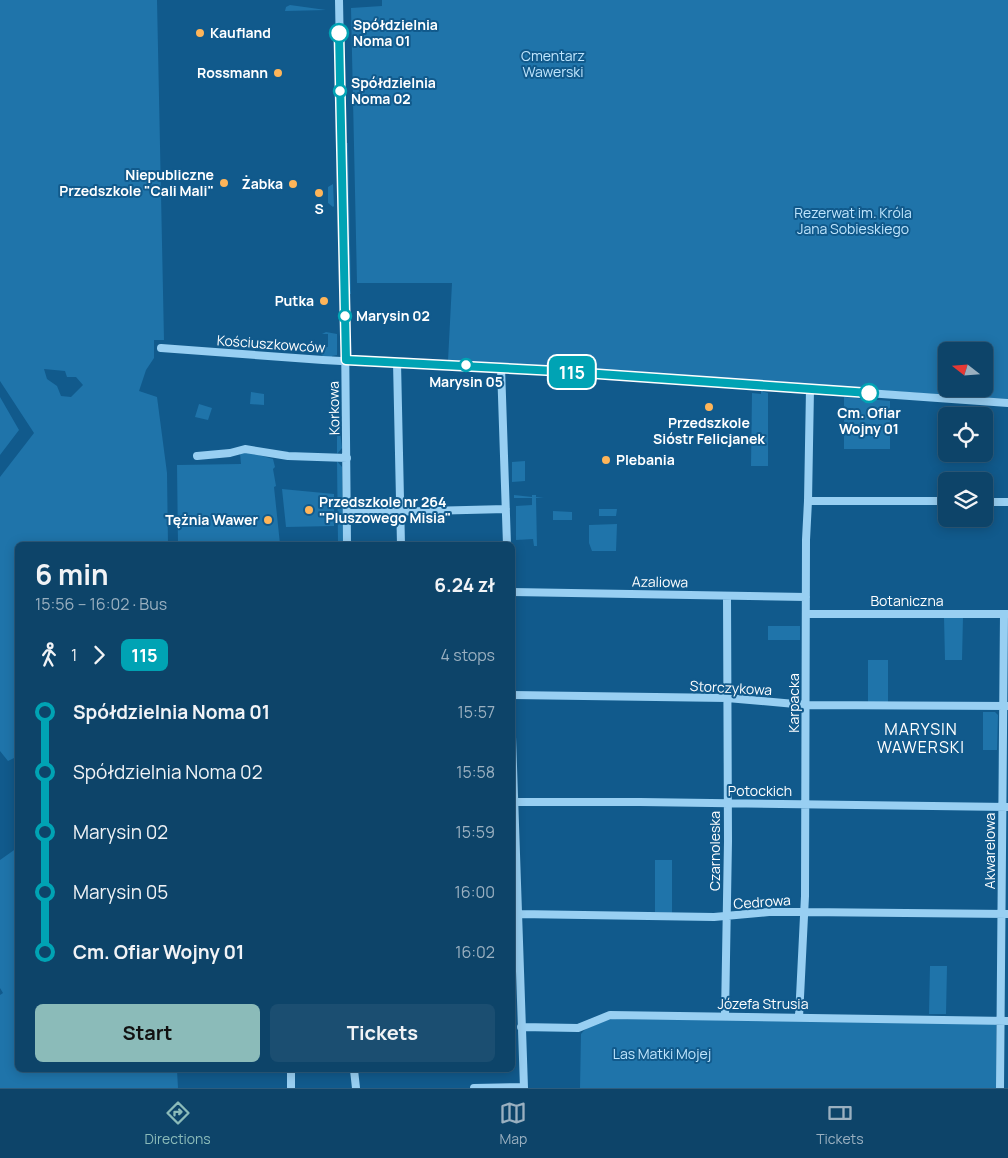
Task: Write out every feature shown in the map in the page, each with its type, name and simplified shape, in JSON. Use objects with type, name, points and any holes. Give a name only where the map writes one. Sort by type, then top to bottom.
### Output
[{"type":"street","name":"Korkowa","points":[[339,0],[348,542]]},
{"type":"street","name":"Kościuszkowców","points":[[161,348],[324,360],[501,368],[1008,403]]},
{"type":"street","points":[[397,362],[401,542]]},
{"type":"street","points":[[501,368],[507,542]]},
{"type":"street","name":"Karpacka","points":[[799,1017],[805,896],[806,540],[810,389]]},
{"type":"street","points":[[197,456],[230,453],[245,449],[288,456],[347,458]]},
{"type":"street","points":[[808,501],[938,501]]},
{"type":"street","points":[[993,502],[1008,502]]},
{"type":"street","points":[[347,513],[506,509]]},
{"type":"street","name":"Azaliowa","points":[[515,592],[806,597]]},
{"type":"street","name":"Czarnoleska","points":[[726,1016],[727,596]]},
{"type":"street","name":"Botaniczna","points":[[806,614],[1006,614]]},
{"type":"street","name":"Akwarelowa","points":[[1000,1088],[1004,1020],[1006,614]]},
{"type":"street","name":"Storczykowa","points":[[515,695],[727,698],[806,705],[1006,706]]},
{"type":"street","name":"Potockich","points":[[515,802],[1005,806]]},
{"type":"street","points":[[474,1088],[524,1087],[518,1023],[516,954],[518,914],[515,903],[515,870]]},
{"type":"street","name":"Cedrowa","points":[[518,914],[727,917],[768,912],[1005,914]]},
{"type":"street","name":"Józefa Strusia","points":[[518,1023],[578,1028],[610,1015],[1004,1020]]},
{"type":"street","points":[[291,1072],[291,1088]]},
{"type":"street","points":[[351,1088],[353,1072]]},
{"type":"street","points":[[353,1072],[356,1088]]},
{"type":"green space","points":[[0,0],[157,0],[164,340],[154,340],[154,358],[146,370],[139,391],[157,397],[167,473],[168,542],[15,542],[15,758],[8,761],[0,751],[0,477],[34,433],[0,381]],"holes":[[[44,369],[65,371],[67,377],[76,377],[83,385],[71,397],[61,396],[57,386],[47,379]]]},
{"type":"green space","points":[[382,0],[1008,0],[1008,399],[992,398],[993,342],[938,342],[938,394],[448,361],[452,283],[357,283],[351,8],[382,6]]},
{"type":"green space","points":[[290,5],[326,10],[285,11],[286,7]]},
{"type":"green space","points":[[346,143],[348,143],[351,294],[350,294]]},
{"type":"green space","points":[[333,184],[333,207],[328,203],[328,187]]},
{"type":"green space","points":[[326,332],[337,334],[337,355],[332,356],[332,358],[323,356],[318,351],[322,347],[328,347],[328,334],[322,334]]},
{"type":"green space","points":[[761,391],[768,393],[768,466],[751,466],[752,393],[761,394]]},
{"type":"green space","points":[[251,392],[264,394],[264,405],[250,404]]},
{"type":"green space","points":[[0,397],[19,430],[0,455]]},
{"type":"green space","points":[[844,397],[890,401],[890,449],[844,449]]},
{"type":"green space","points":[[199,404],[212,408],[208,420],[195,417]]},
{"type":"green space","points":[[339,424],[342,448],[337,454],[337,426]]},
{"type":"green space","points":[[248,452],[273,459],[280,542],[178,542],[177,465],[241,464],[240,453]]},
{"type":"green space","points":[[337,461],[342,467],[343,542],[338,542]]},
{"type":"green space","points":[[525,461],[525,481],[512,482],[512,462]]},
{"type":"green space","points":[[282,489],[334,494],[334,526],[286,527]]},
{"type":"green space","points":[[514,495],[544,497],[536,498],[537,546],[534,546],[533,539],[516,540],[516,506],[532,505],[532,498],[514,498]]},
{"type":"green space","points":[[599,509],[617,509],[616,516],[599,516]]},
{"type":"green space","points":[[553,511],[572,512],[572,520],[553,520]]},
{"type":"green space","points":[[617,524],[616,551],[592,551],[589,543],[589,525]]},
{"type":"green space","points":[[944,617],[963,617],[962,660],[945,660]]},
{"type":"green space","points":[[768,626],[800,626],[800,640],[768,640]]},
{"type":"green space","points":[[868,660],[888,660],[888,702],[868,702]]},
{"type":"green space","points":[[983,712],[995,712],[998,715],[997,750],[983,750]]},
{"type":"green space","points":[[15,849],[15,1072],[177,1072],[178,1088],[0,1088],[0,995],[3,993],[0,988],[0,860]]},
{"type":"green space","points":[[655,860],[672,860],[672,913],[655,912]]},
{"type":"green space","points":[[930,966],[947,966],[946,1014],[929,1014]]},
{"type":"green space","name":"Las Matki Mojej","points":[[612,1019],[994,1023],[996,1025],[996,1088],[580,1088],[581,1034],[595,1024]]},
{"type":"bus line","name":"115","points":[[339,33],[346,360],[556,371],[869,393]]},
{"type":"place","name":"Kaufland","points":[[200,33]]},
{"type":"place","name":"Spółdzielnia Noma 01","points":[[339,33]]},
{"type":"place","name":"Rossmann","points":[[278,73]]},
{"type":"place","name":"Spółdzielnia Noma 02","points":[[340,91]]},
{"type":"place","name":"Niepubliczne Przedszkole \"Cali Mali\"","points":[[224,183]]},
{"type":"place","name":"Żabka","points":[[293,184]]},
{"type":"place","name":"S","points":[[319,193]]},
{"type":"place","name":"Putka","points":[[324,301]]},
{"type":"place","name":"Marysin 02","points":[[345,316]]},
{"type":"place","name":"Marysin 05","points":[[466,365]]},
{"type":"place","name":"Cm. Ofiar Wojny 01","points":[[869,393]]},
{"type":"place","name":"Przedszkole Sióstr Felicjanek","points":[[709,407]]},
{"type":"place","name":"Plebania","points":[[606,460]]},
{"type":"place","name":"Przedszkole nr 264 \"Pluszowego Misia\"","points":[[309,510]]},
{"type":"place","name":"Tężnia Wawer","points":[[268,520]]},
{"type":"district","name":"MARYSIN WAWERSKI","points":[[921,738]]},
{"type":"park label","name":"Cmentarz Wawerski","points":[[553,64]]},
{"type":"park label","name":"Rezerwat im. Króla Jana Sobieskiego","points":[[853,222]]}]
